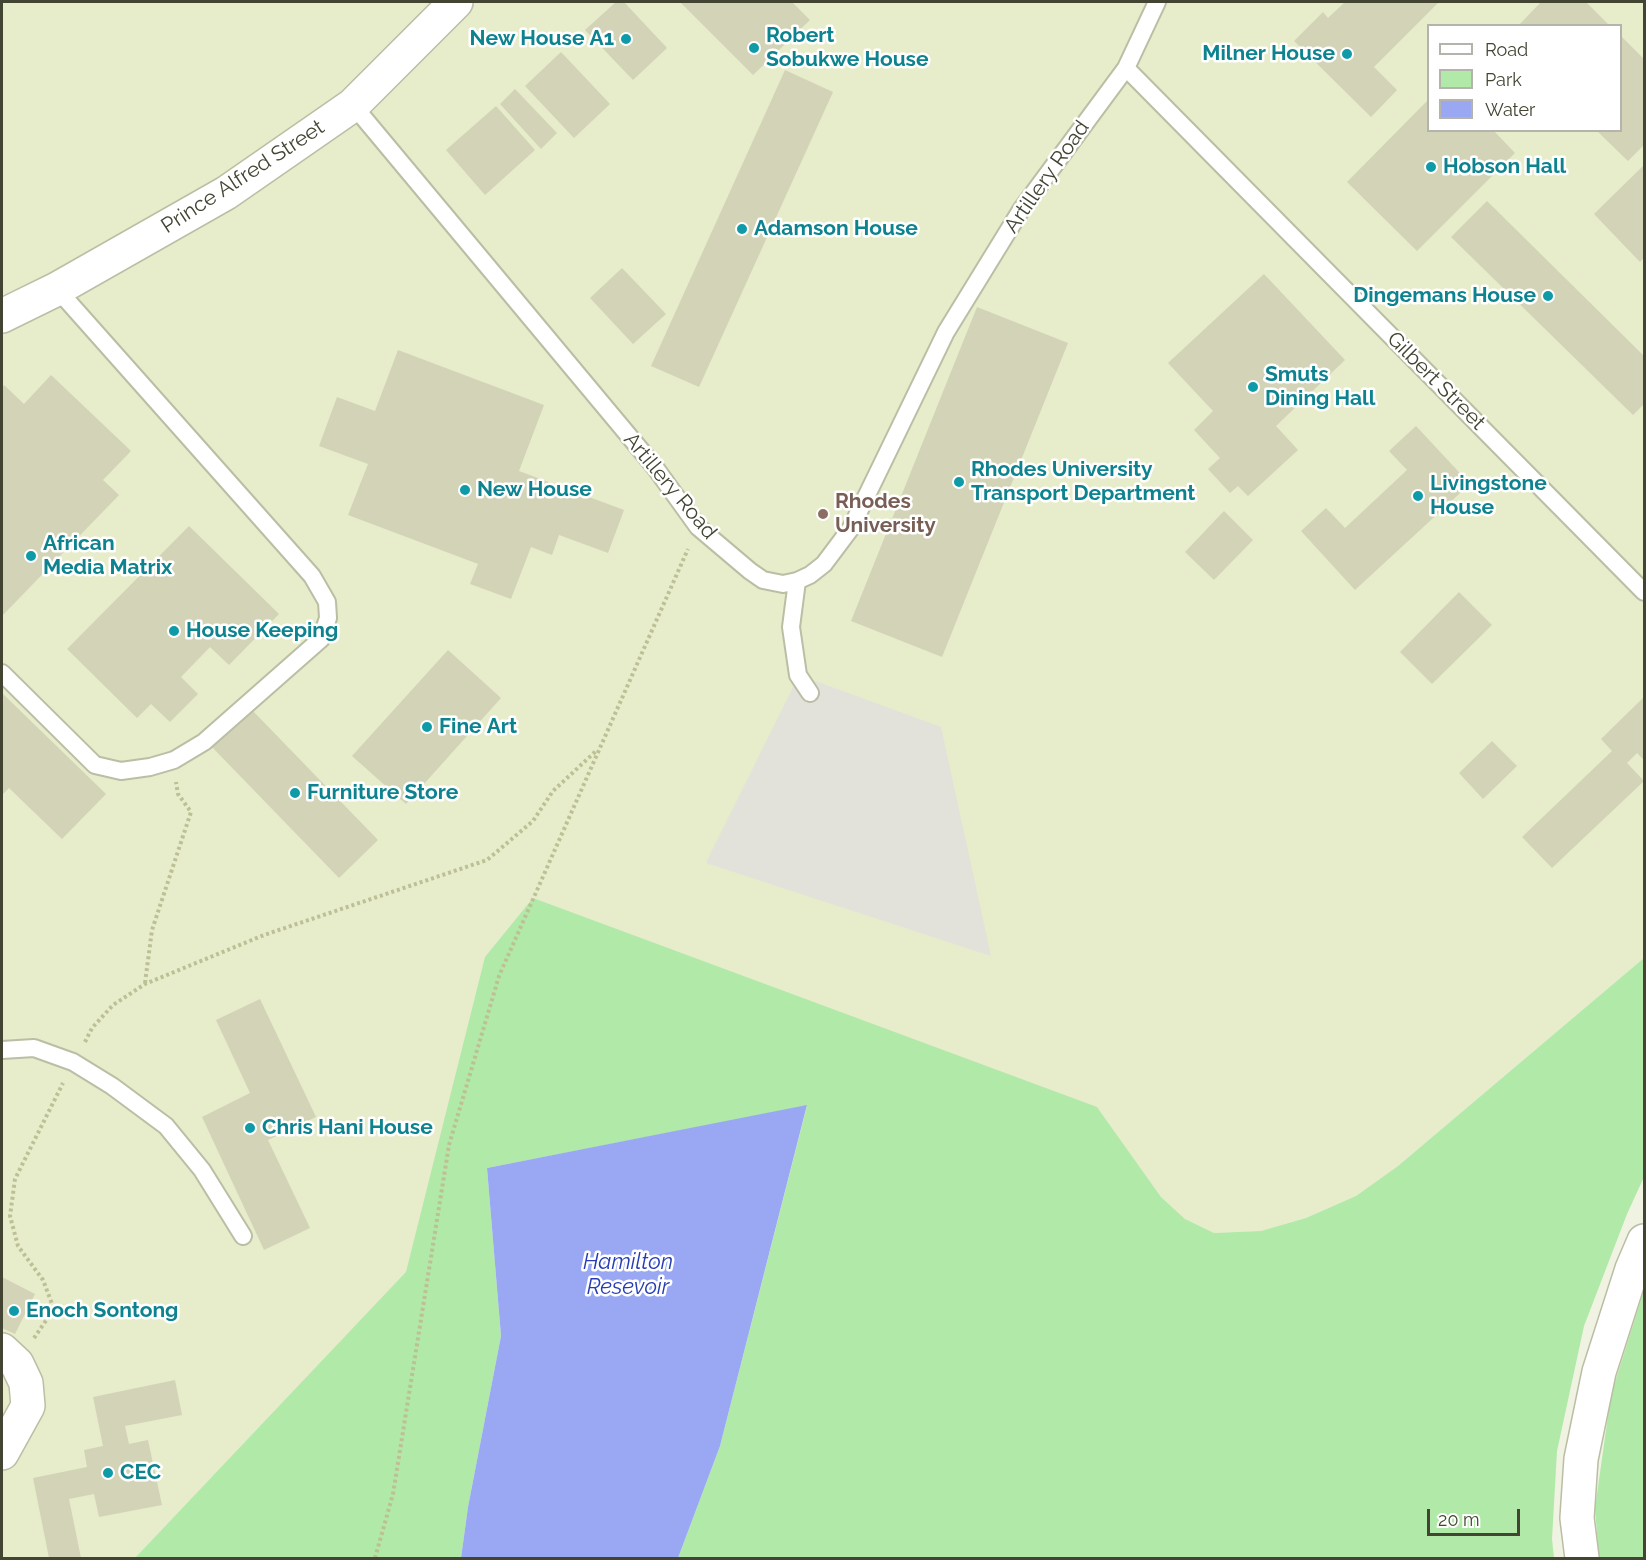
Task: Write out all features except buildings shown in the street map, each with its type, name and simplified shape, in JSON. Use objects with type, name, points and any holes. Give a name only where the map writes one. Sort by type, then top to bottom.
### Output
[{"type":"street","name":"Prince Alfred Street","points":[[2,316],[57,289],[226,193],[353,105],[456,2]]},
{"type":"street","points":[[1582,1558],[1577,1518],[1583,1448],[1599,1372],[1632,1269],[1644,1240]]},
{"type":"street","points":[[2,1453],[28,1406],[26,1383],[9,1357]]},
{"type":"lane","name":"Artillery Road","points":[[353,105],[654,466],[698,527],[763,580],[783,584],[810,575],[824,564],[851,528],[946,332],[1022,210],[1126,68],[1157,2]]},
{"type":"lane","name":"Gilbert Street","points":[[1126,68],[1644,592]]},
{"type":"lane","points":[[2,673],[95,765],[121,771],[150,767],[174,760],[204,742],[321,639],[328,618],[327,602],[312,576],[57,289]]},
{"type":"lane","points":[[797,581],[791,627],[798,675],[810,693]]},
{"type":"lane","points":[[2,1050],[34,1048],[74,1062],[112,1086],[166,1126],[202,1170],[243,1236]]},
{"type":"path","points":[[375,1558],[393,1494],[449,1145],[499,976],[698,527]]},
{"type":"path","points":[[9,1357],[54,1309],[43,1280],[18,1246],[10,1216],[15,1179],[92,1028],[113,1005],[145,984],[264,935],[488,860],[533,821],[553,791],[599,749]]},
{"type":"path","points":[[145,984],[152,930],[191,812],[178,794],[174,760]]},
{"type":"shaded area","name":"Rhodes University","points":[[2,2],[1644,2],[1644,958],[1398,1166],[1356,1196],[1306,1218],[1261,1231],[1214,1233],[1185,1219],[1161,1197],[1097,1107],[485,958],[407,1272],[135,1558],[2,1558]]},
{"type":"shaded area","points":[[799,675],[941,727],[991,956],[706,863]]},
{"type":"green space","points":[[533,898],[1097,1107],[1161,1197],[1185,1219],[1214,1233],[1261,1231],[1306,1218],[1356,1196],[1398,1166],[1644,958],[1644,1177],[1627,1214],[1584,1326],[1557,1451],[1552,1539],[1554,1558],[678,1558],[720,1446],[807,1106],[487,1168],[501,1336],[468,1507],[461,1558],[135,1558],[406,1272],[485,957]]},
{"type":"green space","points":[[1644,1290],[1644,1558],[1599,1558],[1595,1508],[1611,1395]]},
{"type":"water","name":"Hamilton Resevoir","points":[[807,1105],[720,1446],[678,1558],[461,1558],[468,1507],[501,1336],[487,1168]]},
{"type":"place","name":"New House A1","points":[[626,39]]},
{"type":"place","name":"Robert Sobukwe House","points":[[754,48]]},
{"type":"place","name":"Milner House","points":[[1347,54]]},
{"type":"place","name":"Hobson Hall","points":[[1431,167]]},
{"type":"place","name":"Adamson House","points":[[742,229]]},
{"type":"place","name":"Dingemans House","points":[[1548,296]]},
{"type":"place","name":"Smuts Dining Hall","points":[[1253,387]]},
{"type":"place","name":"Rhodes University Transport Department","points":[[959,482]]},
{"type":"place","name":"New House","points":[[465,490]]},
{"type":"place","name":"Livingstone House","points":[[1418,496]]},
{"type":"place","name":"Rhodes University","points":[[823,514]]},
{"type":"place","name":"African Media Matrix","points":[[31,556]]},
{"type":"place","name":"House Keeping","points":[[174,631]]},
{"type":"place","name":"Fine Art","points":[[427,727]]},
{"type":"place","name":"Furniture Store","points":[[295,793]]},
{"type":"place","name":"Chris Hani House","points":[[250,1128]]},
{"type":"place","name":"Enoch Sontong","points":[[14,1311]]},
{"type":"place","name":"CEC","points":[[108,1473]]}]
